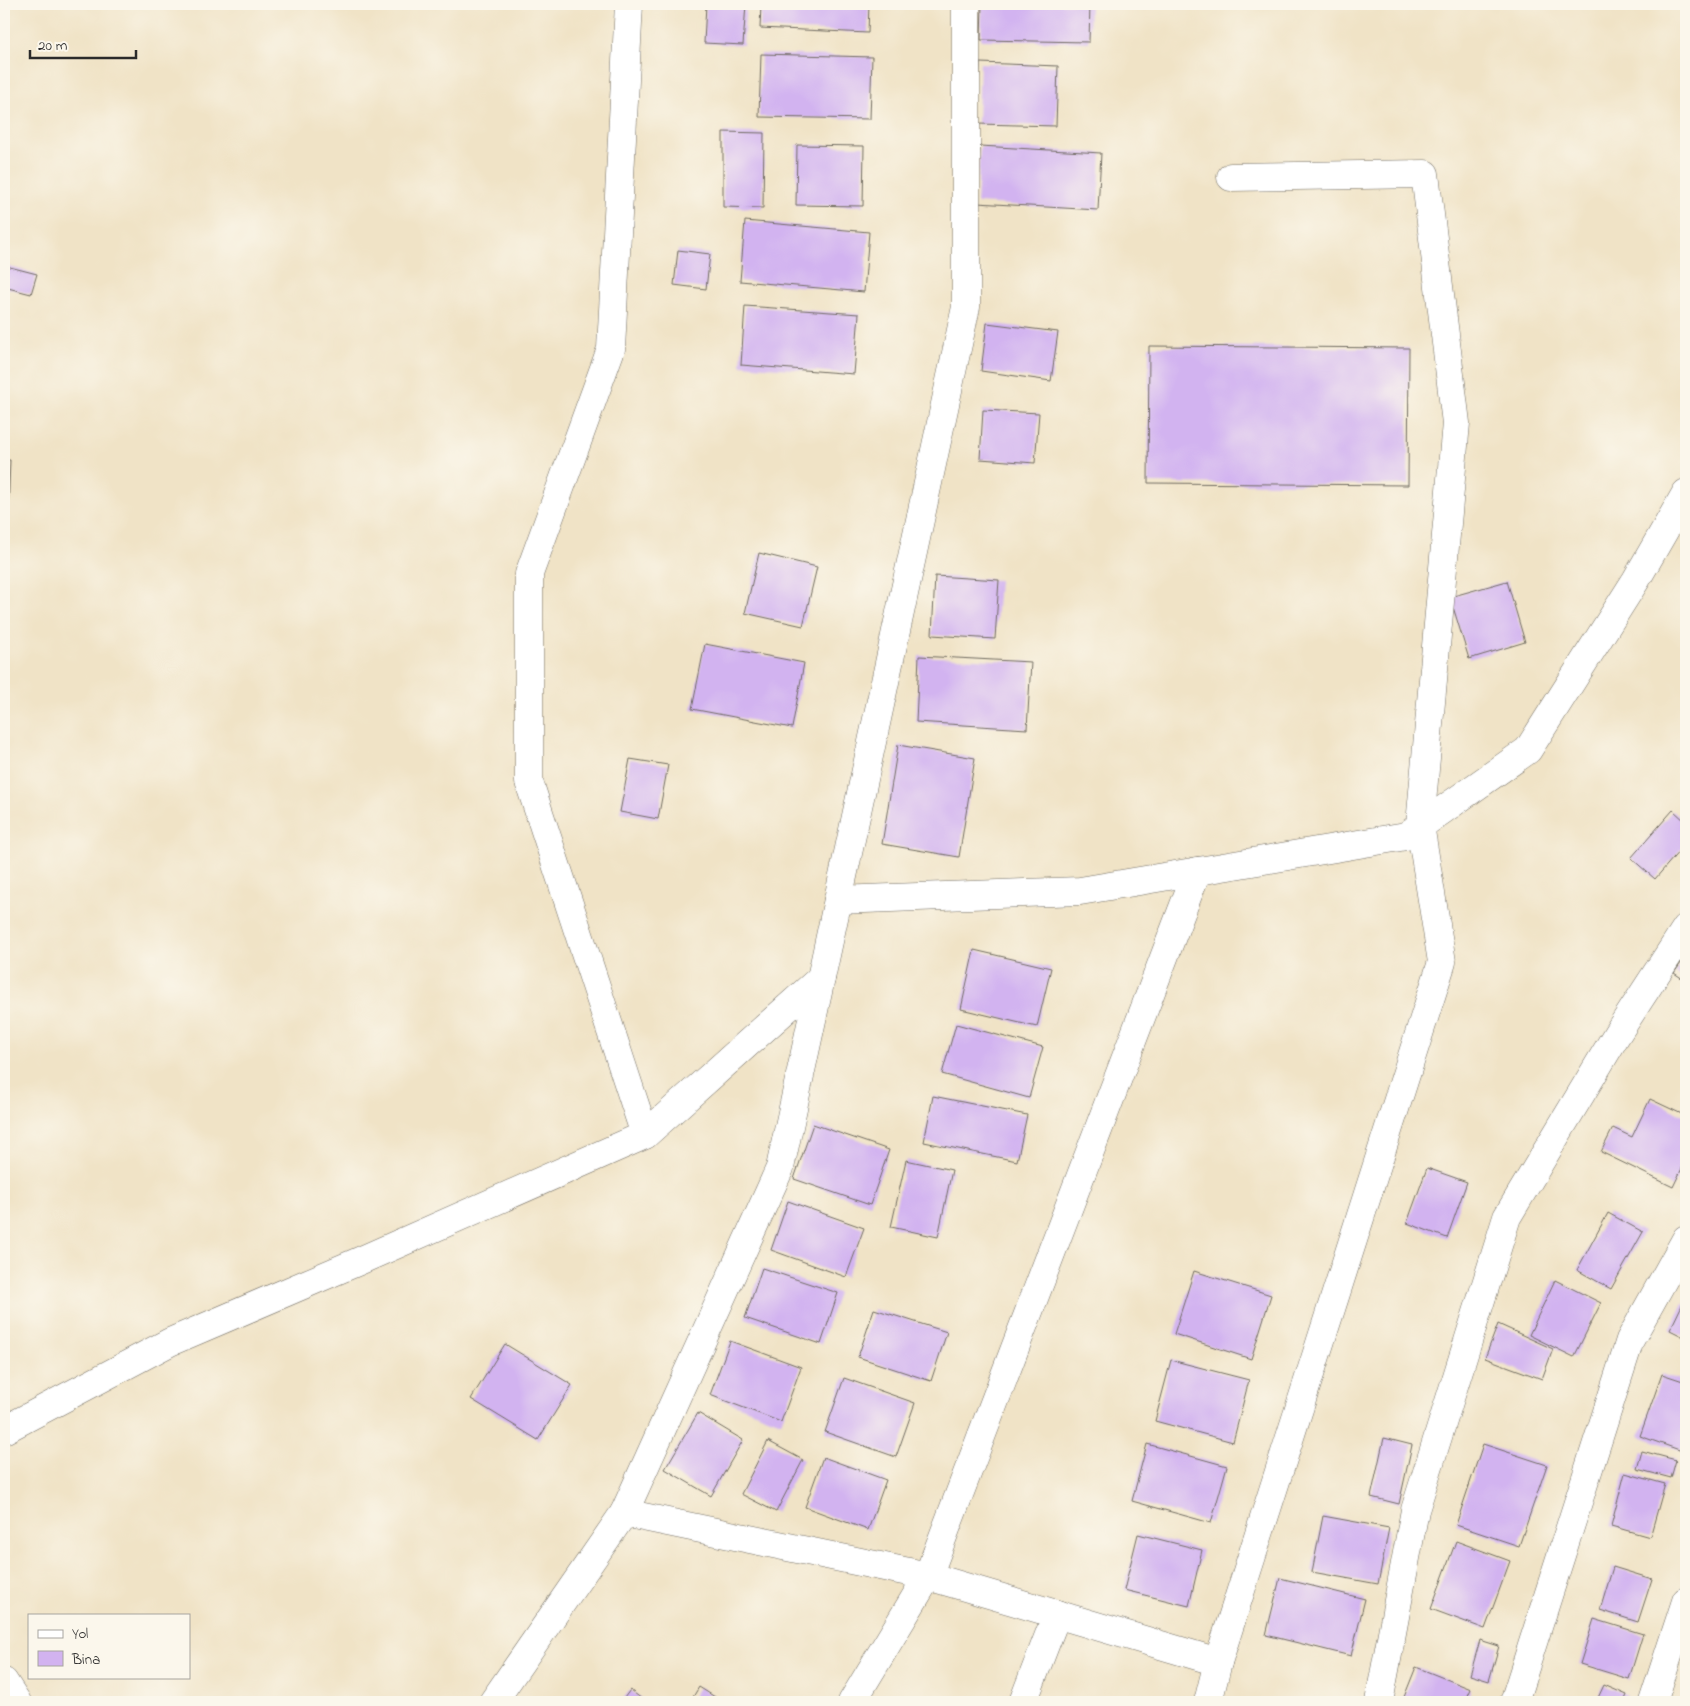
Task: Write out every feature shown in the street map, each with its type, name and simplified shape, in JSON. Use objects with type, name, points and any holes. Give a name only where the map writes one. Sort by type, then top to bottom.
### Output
[{"type":"street","points":[[629,4],[611,349],[529,574],[529,782],[645,1135]]},
{"type":"street","points":[[492,1702],[624,1513],[780,1168],[966,306],[966,4]]},
{"type":"street","points":[[1208,1702],[1218,1662],[1442,962],[1420,825],[1456,423],[1425,174],[1231,177]]},
{"type":"street","points":[[838,900],[1080,891],[1406,836],[1528,750],[1636,580],[1686,493]]},
{"type":"street","points":[[852,1702],[928,1576],[1197,872]]},
{"type":"street","points":[[1379,1702],[1415,1510],[1507,1217],[1617,1034],[1686,928]]},
{"type":"street","points":[[4,1430],[170,1342],[645,1135],[821,978]]},
{"type":"street","points":[[1514,1702],[1630,1340],[1686,1239]]},
{"type":"street","points":[[624,1513],[928,1576],[1218,1662]]},
{"type":"street","points":[[1653,1702],[1686,1601]]},
{"type":"street","points":[[1023,1702],[1057,1614]]},
{"type":"street","points":[[4,1682],[17,1702]]},
{"type":"building","points":[[706,4],[746,4],[743,45],[704,43]]},
{"type":"building","points":[[761,4],[869,4],[868,33],[760,28]]},
{"type":"building","points":[[982,4],[1090,4],[1089,42],[981,40]]},
{"type":"building","points":[[761,54],[872,57],[870,119],[759,117]]},
{"type":"building","points":[[980,63],[1058,66],[1056,126],[978,124]]},
{"type":"building","points":[[723,132],[764,133],[763,208],[723,207]]},
{"type":"building","points":[[797,145],[864,146],[863,206],[796,205]]},
{"type":"building","points":[[980,146],[1101,153],[1098,210],[977,203]]},
{"type":"building","points":[[745,221],[869,232],[864,292],[740,281]]},
{"type":"building","points":[[678,250],[710,254],[706,289],[674,285]]},
{"type":"building","points":[[6,266],[37,274],[31,294],[4,287]]},
{"type":"building","points":[[745,306],[859,314],[854,374],[741,365]]},
{"type":"building","points":[[987,323],[1058,332],[1051,381],[981,371]]},
{"type":"building","points":[[1149,346],[1409,348],[1408,485],[1148,483]]},
{"type":"building","points":[[983,410],[1039,413],[1035,463],[980,459]]},
{"type":"building","points":[[4,460],[10,460],[8,515],[4,515]]},
{"type":"building","points":[[759,553],[817,567],[803,626],[745,613]]},
{"type":"building","points":[[935,576],[999,580],[995,639],[932,635]]},
{"type":"building","points":[[1507,581],[1525,642],[1469,659],[1450,597]]},
{"type":"building","points":[[705,644],[804,663],[792,728],[692,709]]},
{"type":"building","points":[[919,656],[1031,662],[1027,729],[916,722]]},
{"type":"building","points":[[898,745],[975,758],[959,857],[882,844]]},
{"type":"building","points":[[630,759],[668,765],[658,819],[620,812]]},
{"type":"building","points":[[1673,810],[1686,822],[1686,843],[1655,879],[1631,858]]},
{"type":"building","points":[[974,950],[1051,968],[1037,1027],[961,1009]]},
{"type":"building","points":[[1686,956],[1686,981],[1674,973]]},
{"type":"building","points":[[956,1024],[1043,1047],[1029,1098],[942,1074]]},
{"type":"building","points":[[933,1096],[1027,1115],[1017,1161],[924,1142]]},
{"type":"building","points":[[1650,1099],[1686,1116],[1686,1160],[1673,1187],[1601,1152],[1613,1128],[1632,1137]]},
{"type":"building","points":[[813,1124],[889,1150],[870,1205],[794,1179]]},
{"type":"building","points":[[906,1160],[952,1170],[938,1237],[891,1227]]},
{"type":"building","points":[[1427,1168],[1467,1182],[1447,1238],[1407,1223]]},
{"type":"building","points":[[788,1201],[864,1228],[846,1277],[771,1250]]},
{"type":"building","points":[[1608,1213],[1643,1232],[1611,1289],[1577,1270]]},
{"type":"building","points":[[762,1268],[838,1293],[821,1344],[745,1318]]},
{"type":"building","points":[[1194,1271],[1271,1295],[1251,1359],[1174,1334]]},
{"type":"building","points":[[1555,1280],[1601,1303],[1574,1357],[1529,1335]]},
{"type":"building","points":[[1683,1303],[1686,1304],[1686,1338],[1670,1330]]},
{"type":"building","points":[[874,1309],[947,1332],[931,1381],[858,1357]]},
{"type":"building","points":[[1498,1324],[1553,1349],[1542,1379],[1485,1358]]},
{"type":"building","points":[[730,1341],[801,1367],[781,1422],[710,1395]]},
{"type":"building","points":[[505,1344],[572,1385],[538,1440],[471,1399]]},
{"type":"building","points":[[1171,1360],[1249,1380],[1233,1442],[1155,1421]]},
{"type":"building","points":[[1662,1374],[1686,1382],[1685,1452],[1640,1436]]},
{"type":"building","points":[[844,1378],[915,1403],[896,1457],[825,1432]]},
{"type":"building","points":[[698,1413],[743,1440],[711,1496],[665,1469]]},
{"type":"building","points":[[1384,1438],[1412,1445],[1399,1504],[1371,1497]]},
{"type":"building","points":[[768,1441],[803,1460],[776,1512],[741,1494]]},
{"type":"building","points":[[1147,1444],[1227,1466],[1211,1523],[1132,1501]]},
{"type":"building","points":[[1483,1444],[1547,1465],[1519,1546],[1456,1525]]},
{"type":"building","points":[[1642,1451],[1676,1460],[1671,1478],[1637,1469]]},
{"type":"building","points":[[823,1457],[886,1480],[868,1530],[805,1507]]},
{"type":"building","points":[[1625,1473],[1665,1484],[1650,1537],[1611,1526]]},
{"type":"building","points":[[1323,1516],[1389,1528],[1378,1584],[1312,1572]]},
{"type":"building","points":[[1138,1534],[1202,1550],[1189,1606],[1124,1590]]},
{"type":"building","points":[[1456,1541],[1510,1561],[1485,1629],[1431,1609]]},
{"type":"building","points":[[1613,1567],[1652,1579],[1638,1622],[1600,1610]]},
{"type":"building","points":[[1280,1578],[1365,1599],[1351,1656],[1266,1635]]},
{"type":"building","points":[[1594,1619],[1643,1634],[1629,1679],[1580,1664]]},
{"type":"building","points":[[1480,1640],[1499,1646],[1489,1681],[1470,1675]]},
{"type":"building","points":[[1416,1667],[1471,1689],[1465,1702],[1402,1702]]},
{"type":"building","points":[[1604,1685],[1627,1695],[1624,1702],[1596,1702]]},
{"type":"building","points":[[699,1687],[723,1702],[690,1702]]},
{"type":"building","points":[[630,1690],[646,1702],[621,1702]]}]
